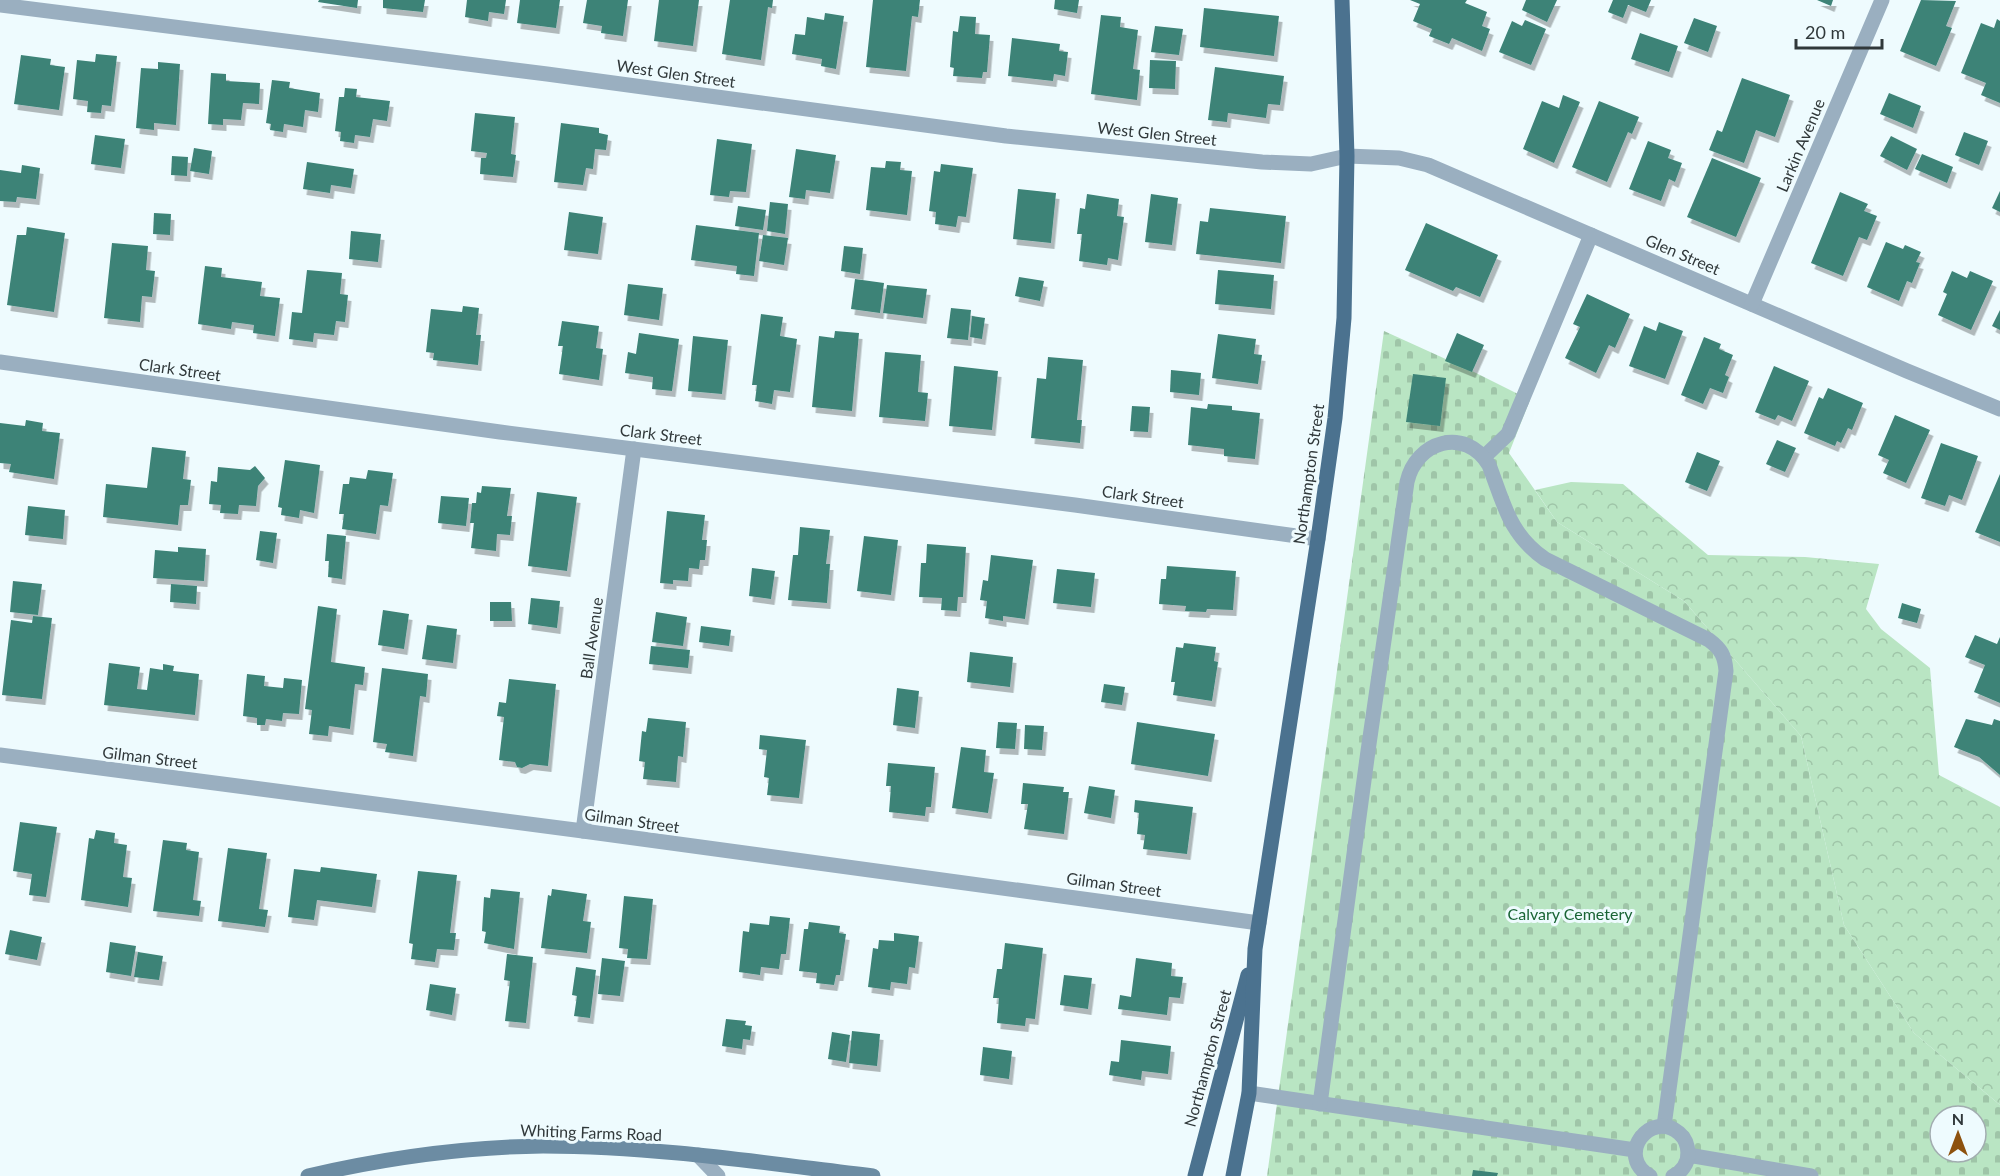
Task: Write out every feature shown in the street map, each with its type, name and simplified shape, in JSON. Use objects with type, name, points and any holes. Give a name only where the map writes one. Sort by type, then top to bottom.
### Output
[{"type":"main road","name":"Northampton Street","points":[[1233,1176],[1249,1093],[1255,949],[1335,418],[1344,318],[1347,156],[1342,0]]},
{"type":"main road","name":"Northampton Street","points":[[1195,1176],[1255,949]]},
{"type":"main road","name":"Whiting Farms Road","points":[[308,1176],[362,1164],[493,1148],[585,1147],[698,1155],[789,1171],[873,1176]]},
{"type":"street","name":"Larkin Avenue","points":[[1752,304],[1882,0]]},
{"type":"street","name":"West Glen Street","points":[[0,5],[1006,136],[1262,162],[1311,164],[1347,156]]},
{"type":"street","name":"Glen Street","points":[[1347,156],[1399,158],[1428,165],[2000,409]]},
{"type":"street","points":[[1484,457],[1508,434],[1591,234]]},
{"type":"street","name":"Clark Street","points":[[0,362],[634,449],[1075,504],[1318,538]]},
{"type":"street","points":[[1320,1104],[1409,470],[1421,455],[1436,445],[1446,442],[1467,445],[1484,457],[1512,526],[1527,545],[1545,559],[1709,640],[1721,649],[1726,660],[1664,1126]]},
{"type":"street","name":"Ball Avenue","points":[[584,831],[634,449]]},
{"type":"street","name":"Gilman Street","points":[[0,755],[1259,922]]},
{"type":"street","points":[[1249,1093],[1635,1150]]},
{"type":"street","points":[[1650,1176],[1639,1167],[1635,1150],[1637,1142],[1648,1130],[1664,1126],[1671,1128],[1684,1138],[1688,1155],[1683,1168],[1674,1176]]},
{"type":"street","points":[[698,1155],[718,1176]]},
{"type":"street","points":[[1688,1155],[1811,1176]]},
{"type":"green space","name":"Calvary Cemetery","points":[[1384,331],[1530,400],[1509,453],[1557,522],[1684,601],[1801,736],[1844,925],[1914,1033],[2000,1105],[2000,1176],[1267,1176]]},
{"type":"green space","points":[[1571,482],[1623,484],[1708,555],[1805,557],[1879,564],[1866,609],[1881,629],[1930,668],[1939,775],[2000,807],[2000,1105],[1914,1033],[1844,925],[1801,736],[1684,601],[1557,522],[1535,490]]},
{"type":"building","points":[[319,0],[358,0],[357,8],[318,2]]},
{"type":"building","points":[[383,0],[425,0],[423,12],[383,8]]},
{"type":"building","points":[[467,0],[506,0],[504,14],[489,12],[488,21],[465,17]]},
{"type":"building","points":[[520,0],[560,0],[556,28],[517,23]]},
{"type":"building","points":[[587,0],[628,0],[623,36],[601,33],[602,26],[583,23]]},
{"type":"building","points":[[659,0],[699,0],[693,46],[654,41]]},
{"type":"building","points":[[730,0],[773,0],[772,8],[768,7],[761,60],[722,54]]},
{"type":"building","points":[[873,0],[920,0],[918,17],[912,16],[906,71],[866,67]]},
{"type":"building","points":[[1055,0],[1079,0],[1077,13],[1054,9]]},
{"type":"building","points":[[1410,0],[1467,0],[1465,3],[1487,12],[1482,26],[1490,29],[1482,51],[1452,38],[1449,44],[1429,36],[1432,29],[1413,21],[1420,4]]},
{"type":"building","points":[[1526,0],[1557,0],[1547,22],[1522,10]]},
{"type":"building","points":[[1613,0],[1651,0],[1646,12],[1628,5],[1623,18],[1608,12]]},
{"type":"building","points":[[1817,0],[1833,0],[1831,6]]},
{"type":"building","points":[[1921,0],[1956,1],[1946,26],[1952,28],[1936,66],[1900,51]]},
{"type":"building","points":[[1204,8],[1279,16],[1274,56],[1200,47]]},
{"type":"building","points":[[825,13],[844,16],[836,69],[821,66],[822,59],[792,54],[795,34],[805,35],[807,17],[824,20]]},
{"type":"building","points":[[1101,15],[1121,17],[1120,27],[1138,30],[1133,69],[1140,70],[1137,100],[1091,94]]},
{"type":"building","points":[[960,16],[976,17],[975,34],[990,35],[987,72],[983,72],[982,78],[953,76],[954,68],[950,67],[953,31],[958,32]]},
{"type":"building","points":[[1694,18],[1717,26],[1708,52],[1684,43]]},
{"type":"building","points":[[1997,19],[2000,21],[2000,103],[1981,95],[1986,83],[1961,73],[1981,23],[1994,28]]},
{"type":"building","points":[[1525,20],[1546,29],[1531,65],[1499,52],[1512,21],[1522,26]]},
{"type":"building","points":[[1155,26],[1183,29],[1179,55],[1151,52]]},
{"type":"building","points":[[1640,33],[1678,46],[1669,72],[1631,59]]},
{"type":"building","points":[[1012,38],[1060,44],[1059,51],[1068,52],[1065,76],[1054,74],[1053,81],[1008,76]]},
{"type":"building","points":[[96,54],[117,56],[111,106],[102,105],[101,113],[87,112],[88,101],[73,99],[77,60],[95,62]]},
{"type":"building","points":[[21,55],[51,59],[50,65],[65,67],[59,110],[14,104]]},
{"type":"building","points":[[1150,60],[1176,61],[1175,89],[1149,88]]},
{"type":"building","points":[[158,62],[180,64],[176,125],[154,123],[154,130],[136,128],[141,68],[158,69]]},
{"type":"building","points":[[1215,67],[1284,76],[1280,105],[1268,104],[1266,118],[1228,113],[1227,122],[1208,120]]},
{"type":"building","points":[[211,73],[226,74],[226,81],[260,83],[259,104],[243,103],[241,120],[223,119],[223,125],[208,124]]},
{"type":"building","points":[[1742,78],[1790,95],[1775,137],[1756,130],[1744,163],[1709,150],[1717,130],[1722,132]]},
{"type":"building","points":[[272,80],[290,82],[289,88],[320,93],[318,112],[305,110],[303,127],[284,124],[283,132],[270,130],[271,124],[266,123]]},
{"type":"building","points":[[345,88],[357,89],[356,97],[390,101],[387,121],[373,119],[370,137],[355,135],[354,143],[340,141],[341,132],[335,131],[339,97],[344,97]]},
{"type":"building","points":[[1889,93],[1921,106],[1913,128],[1880,114]]},
{"type":"building","points":[[1563,95],[1580,102],[1554,163],[1523,149],[1542,101],[1559,108]]},
{"type":"building","points":[[1599,101],[1639,117],[1632,134],[1628,132],[1607,182],[1572,167]]},
{"type":"building","points":[[475,113],[515,117],[511,154],[516,155],[513,177],[480,174],[481,158],[486,158],[487,153],[471,151]]},
{"type":"building","points":[[561,123],[599,128],[599,133],[608,135],[606,150],[595,149],[593,169],[586,168],[583,185],[554,182]]},
{"type":"building","points":[[1964,132],[1988,141],[1979,165],[1955,155]]},
{"type":"building","points":[[95,135],[125,139],[121,168],[91,164]]},
{"type":"building","points":[[1891,136],[1917,149],[1907,170],[1880,156]]},
{"type":"building","points":[[717,139],[752,144],[746,192],[730,191],[729,197],[710,195]]},
{"type":"building","points":[[1648,141],[1671,150],[1668,158],[1682,163],[1675,182],[1669,179],[1661,201],[1629,189]]},
{"type":"building","points":[[194,148],[212,151],[209,174],[190,171]]},
{"type":"building","points":[[796,149],[836,155],[830,193],[806,190],[805,199],[789,197]]},
{"type":"building","points":[[1922,154],[1953,167],[1947,183],[1915,169]]},
{"type":"building","points":[[172,156],[188,157],[187,176],[171,175]]},
{"type":"building","points":[[1712,158],[1761,178],[1736,237],[1687,217]]},
{"type":"building","points":[[886,161],[901,162],[900,170],[912,171],[907,215],[866,210],[871,167],[885,168]]},
{"type":"building","points":[[307,162],[354,169],[351,188],[331,185],[330,193],[303,189]]},
{"type":"building","points":[[941,164],[973,168],[966,217],[958,216],[956,227],[935,224],[936,212],[929,211],[934,171],[940,172]]},
{"type":"building","points":[[22,165],[40,168],[36,199],[17,197],[16,202],[0,201],[0,170],[21,173]]},
{"type":"building","points":[[1018,189],[1056,193],[1051,243],[1013,239]]},
{"type":"building","points":[[2000,191],[2000,212],[1992,208]]},
{"type":"building","points":[[1840,192],[1868,204],[1864,211],[1877,216],[1867,240],[1859,237],[1843,276],[1811,263]]},
{"type":"building","points":[[1087,194],[1119,199],[1117,216],[1124,217],[1118,260],[1108,258],[1107,265],[1079,261],[1082,234],[1077,234],[1080,208],[1085,209]]},
{"type":"building","points":[[1151,194],[1178,198],[1172,245],[1145,242]]},
{"type":"building","points":[[770,202],[788,204],[785,234],[767,231]]},
{"type":"building","points":[[738,206],[766,210],[763,230],[735,226]]},
{"type":"building","points":[[1210,208],[1286,216],[1281,263],[1196,254],[1200,221],[1208,222]]},
{"type":"building","points":[[569,212],[603,217],[598,254],[564,250]]},
{"type":"building","points":[[154,213],[171,214],[170,235],[153,234]]},
{"type":"building","points":[[1426,223],[1498,255],[1480,297],[1456,287],[1453,291],[1405,270]]},
{"type":"building","points":[[696,225],[759,233],[754,276],[736,274],[737,266],[691,260]]},
{"type":"building","points":[[27,227],[65,233],[54,312],[7,305],[17,235],[26,235]]},
{"type":"building","points":[[351,231],[381,234],[378,262],[349,259]]},
{"type":"building","points":[[763,235],[788,238],[784,265],[759,261]]},
{"type":"building","points":[[1886,242],[1903,249],[1905,245],[1921,252],[1916,262],[1920,263],[1912,283],[1907,281],[1899,301],[1867,287]]},
{"type":"building","points":[[112,243],[148,246],[146,270],[155,271],[152,297],[142,296],[140,322],[104,318]]},
{"type":"building","points":[[844,246],[863,248],[860,274],[841,271]]},
{"type":"building","points":[[205,266],[222,268],[221,277],[262,282],[260,296],[280,298],[275,336],[253,333],[254,325],[232,322],[231,329],[198,324]]},
{"type":"building","points":[[307,270],[342,273],[340,294],[348,295],[345,322],[336,321],[334,335],[314,333],[313,342],[289,339],[292,312],[302,313]]},
{"type":"building","points":[[1218,270],[1274,275],[1271,309],[1215,304]]},
{"type":"building","points":[[1952,271],[1967,278],[1970,271],[1993,281],[1971,330],[1938,315],[1947,294],[1943,292]]},
{"type":"building","points":[[1019,277],[1044,281],[1040,301],[1015,296]]},
{"type":"building","points":[[855,279],[884,283],[880,313],[851,309]]},
{"type":"building","points":[[628,284],[663,288],[659,320],[624,315]]},
{"type":"building","points":[[887,285],[927,289],[923,318],[883,313]]},
{"type":"building","points":[[1587,294],[1630,314],[1615,348],[1609,345],[1596,373],[1565,358],[1580,327],[1573,324]]},
{"type":"building","points":[[463,306],[479,308],[476,335],[481,335],[478,365],[433,360],[434,353],[426,352],[431,309],[462,312]]},
{"type":"building","points":[[951,308],[971,310],[968,340],[947,338]]},
{"type":"building","points":[[2000,310],[2000,330],[1992,326]]},
{"type":"building","points":[[761,314],[783,317],[780,336],[797,339],[790,392],[774,390],[772,404],[755,401],[757,385],[752,385]]},
{"type":"building","points":[[972,316],[985,318],[982,339],[970,337]]},
{"type":"building","points":[[562,321],[599,326],[596,348],[603,349],[599,380],[559,374],[563,346],[558,346]]},
{"type":"building","points":[[1659,322],[1683,331],[1665,379],[1629,366],[1644,326],[1656,331]]},
{"type":"building","points":[[835,331],[859,333],[852,411],[812,407],[819,336],[834,338]]},
{"type":"building","points":[[639,333],[679,339],[672,391],[652,389],[653,377],[625,373],[628,352],[636,354]]},
{"type":"building","points":[[1457,333],[1484,345],[1472,372],[1445,361]]},
{"type":"building","points":[[1218,334],[1256,339],[1254,354],[1262,355],[1258,384],[1212,378]]},
{"type":"building","points":[[693,336],[728,340],[722,394],[688,391]]},
{"type":"building","points":[[1704,337],[1721,344],[1719,349],[1733,355],[1725,375],[1729,377],[1723,393],[1710,388],[1703,404],[1681,395]]},
{"type":"building","points":[[885,352],[921,355],[918,392],[928,393],[925,421],[879,417]]},
{"type":"building","points":[[1048,357],[1083,360],[1077,420],[1082,420],[1080,443],[1031,438],[1037,378],[1046,379]]},
{"type":"building","points":[[954,366],[998,371],[992,430],[949,426]]},
{"type":"building","points":[[1774,366],[1809,381],[1792,421],[1778,415],[1775,420],[1755,412]]},
{"type":"building","points":[[1171,370],[1201,373],[1199,395],[1170,392]]},
{"type":"building","points":[[1413,374],[1446,378],[1440,426],[1406,422]]},
{"type":"building","points":[[1828,388],[1863,403],[1852,430],[1848,428],[1841,443],[1837,441],[1835,446],[1804,433],[1819,397],[1823,399]]},
{"type":"building","points":[[1208,404],[1232,406],[1232,410],[1260,413],[1255,459],[1224,456],[1224,449],[1188,445],[1191,407],[1207,409]]},
{"type":"building","points":[[1132,406],[1150,407],[1148,432],[1130,431]]},
{"type":"building","points":[[1895,415],[1930,430],[1906,483],[1883,473],[1889,460],[1878,455]]},
{"type":"building","points":[[26,420],[43,423],[42,431],[60,433],[54,479],[9,472],[11,464],[0,463],[0,423],[25,426]]},
{"type":"building","points":[[1777,440],[1796,448],[1785,472],[1766,464]]},
{"type":"building","points":[[1941,443],[1978,456],[1962,500],[1949,495],[1945,506],[1921,498]]},
{"type":"building","points":[[152,447],[186,451],[183,479],[191,480],[188,505],[180,505],[178,525],[103,517],[106,484],[147,488]]},
{"type":"building","points":[[1697,452],[1720,461],[1707,491],[1685,482]]},
{"type":"building","points":[[285,460],[320,465],[314,513],[300,510],[299,518],[281,515],[282,508],[278,507]]},
{"type":"building","points":[[255,466],[265,478],[258,486],[256,506],[239,505],[238,514],[220,513],[221,505],[209,504],[211,481],[217,482],[218,467],[250,470]]},
{"type":"building","points":[[368,470],[393,473],[388,506],[380,505],[376,534],[342,529],[344,514],[339,514],[343,484],[349,484],[350,477],[366,479]]},
{"type":"building","points":[[2000,474],[2000,542],[1975,532]]},
{"type":"building","points":[[482,486],[511,488],[507,516],[512,516],[510,535],[497,534],[496,551],[471,548],[474,523],[470,523],[472,503],[476,503],[477,492],[481,493]]},
{"type":"building","points":[[537,492],[577,497],[567,571],[528,566]]},
{"type":"building","points":[[441,496],[469,498],[466,526],[438,523]]},
{"type":"building","points":[[28,506],[65,510],[63,539],[25,535]]},
{"type":"building","points":[[667,511],[705,515],[702,540],[707,540],[705,560],[700,560],[699,569],[689,568],[688,581],[673,580],[673,584],[660,583]]},
{"type":"building","points":[[800,527],[830,530],[826,564],[830,564],[827,603],[788,600],[793,555],[798,555]]},
{"type":"building","points":[[260,531],[277,533],[273,563],[256,560]]},
{"type":"building","points":[[327,534],[346,536],[342,579],[328,577],[329,561],[325,561]]},
{"type":"building","points":[[864,536],[898,540],[891,595],[857,591]]},
{"type":"building","points":[[927,544],[966,547],[963,597],[958,597],[957,611],[941,610],[942,598],[919,597],[921,563],[926,563]]},
{"type":"building","points":[[178,547],[206,549],[204,581],[153,578],[155,550],[178,552]]},
{"type":"building","points":[[991,555],[1033,560],[1025,619],[1003,616],[1003,621],[985,618],[987,601],[980,600],[983,580],[988,581]]},
{"type":"building","points":[[1167,566],[1236,571],[1233,610],[1185,611],[1186,606],[1159,604],[1161,579],[1166,579]]},
{"type":"building","points":[[752,568],[775,571],[771,599],[749,596]]},
{"type":"building","points":[[1057,569],[1095,573],[1091,607],[1053,603]]},
{"type":"building","points":[[13,581],[42,584],[38,615],[10,612]]},
{"type":"building","points":[[171,584],[197,586],[196,604],[170,602]]},
{"type":"building","points":[[531,598],[560,601],[557,628],[528,624]]},
{"type":"building","points":[[490,602],[511,602],[512,621],[490,621]]},
{"type":"building","points":[[1902,603],[1921,609],[1917,623],[1898,618]]},
{"type":"building","points":[[318,606],[337,609],[331,662],[365,667],[363,685],[355,684],[350,729],[329,726],[328,736],[309,734],[312,710],[305,709]]},
{"type":"building","points":[[383,610],[409,614],[404,649],[378,645]]},
{"type":"building","points":[[656,612],[687,617],[683,646],[652,642]]},
{"type":"building","points":[[33,616],[52,618],[42,699],[2,695],[11,620],[32,623]]},
{"type":"building","points":[[427,625],[457,629],[453,663],[422,659]]},
{"type":"building","points":[[701,626],[731,630],[729,646],[699,642]]},
{"type":"building","points":[[1975,635],[1997,644],[2000,637],[2000,703],[1974,692],[1985,665],[1965,657]]},
{"type":"building","points":[[1184,643],[1216,647],[1214,661],[1218,662],[1212,701],[1173,695],[1175,682],[1171,682],[1176,647],[1183,648]]},
{"type":"building","points":[[651,646],[690,650],[688,668],[649,664]]},
{"type":"building","points":[[970,652],[1013,657],[1010,687],[967,682]]},
{"type":"building","points":[[109,663],[140,667],[137,689],[147,690],[150,668],[163,670],[163,664],[174,666],[173,671],[199,674],[195,715],[104,705]]},
{"type":"building","points":[[382,668],[428,674],[426,697],[420,696],[413,756],[385,752],[387,744],[373,742]]},
{"type":"building","points":[[247,674],[265,676],[264,686],[283,688],[284,678],[302,680],[299,714],[283,713],[282,721],[266,719],[265,725],[257,725],[257,718],[243,716]]},
{"type":"building","points":[[509,679],[556,684],[548,766],[530,764],[522,768],[517,767],[515,762],[499,760],[504,717],[497,716],[499,702],[506,703]]},
{"type":"building","points":[[1104,684],[1125,687],[1122,705],[1101,702]]},
{"type":"building","points":[[897,688],[919,691],[915,728],[893,725]]},
{"type":"building","points":[[648,718],[686,722],[683,757],[678,756],[676,782],[643,779],[645,762],[639,761],[642,731],[646,732]]},
{"type":"building","points":[[1966,719],[1992,725],[1994,719],[2000,721],[2000,775],[1979,757],[1954,747]]},
{"type":"building","points":[[998,722],[1017,723],[1015,749],[996,748]]},
{"type":"building","points":[[1137,722],[1215,734],[1208,776],[1131,764]]},
{"type":"building","points":[[1025,725],[1044,726],[1042,750],[1024,749]]},
{"type":"building","points":[[760,735],[806,740],[799,798],[767,795],[769,778],[764,777],[767,750],[759,749]]},
{"type":"building","points":[[961,747],[986,750],[984,772],[994,773],[988,813],[952,808]]},
{"type":"building","points":[[888,763],[935,767],[931,807],[926,807],[925,816],[889,812],[891,786],[886,786]]},
{"type":"building","points":[[1023,783],[1064,787],[1063,792],[1069,792],[1064,834],[1024,829],[1028,804],[1021,804]]},
{"type":"building","points":[[1089,786],[1115,790],[1111,818],[1084,813]]},
{"type":"building","points":[[1135,800],[1193,807],[1187,854],[1143,849],[1145,835],[1137,834],[1139,813],[1134,812]]},
{"type":"building","points":[[20,822],[57,827],[46,897],[29,895],[32,874],[13,871]]},
{"type":"building","points":[[96,830],[115,833],[114,843],[127,845],[123,877],[132,878],[128,907],[81,900],[89,838],[94,839]]},
{"type":"building","points":[[163,840],[187,843],[186,850],[199,852],[193,900],[201,901],[199,916],[153,911]]},
{"type":"building","points":[[228,848],[267,853],[259,909],[268,910],[265,927],[218,921]]},
{"type":"building","points":[[321,867],[377,874],[372,907],[317,900],[314,920],[288,917],[294,869],[320,872]]},
{"type":"building","points":[[418,871],[457,875],[450,933],[456,933],[454,950],[437,949],[435,962],[411,959],[413,944],[409,943]]},
{"type":"building","points":[[491,889],[520,892],[514,949],[484,943],[486,932],[482,931],[484,897],[490,898]]},
{"type":"building","points":[[552,889],[587,894],[583,921],[591,922],[587,953],[541,948],[548,895],[551,896]]},
{"type":"building","points":[[624,896],[653,899],[647,959],[627,958],[628,949],[619,948]]},
{"type":"building","points":[[770,916],[790,918],[786,954],[781,954],[779,969],[761,967],[760,975],[739,972],[743,931],[749,932],[750,923],[769,925]]},
{"type":"building","points":[[809,922],[840,926],[839,933],[846,934],[840,975],[836,975],[834,985],[816,983],[817,973],[799,971],[804,929],[808,929]]},
{"type":"building","points":[[10,930],[42,937],[37,960],[5,954]]},
{"type":"building","points":[[894,933],[919,936],[915,968],[909,967],[907,984],[891,982],[890,990],[868,987],[873,948],[878,949],[879,940],[894,941]]},
{"type":"building","points":[[110,942],[136,946],[131,976],[106,972]]},
{"type":"building","points":[[1005,943],[1043,948],[1035,1019],[1026,1018],[1025,1026],[997,1023],[999,998],[993,998],[997,969],[1002,969]]},
{"type":"building","points":[[138,952],[163,956],[159,980],[134,977]]},
{"type":"building","points":[[507,954],[533,957],[526,1023],[505,1021],[510,981],[504,980]]},
{"type":"building","points":[[602,958],[625,961],[620,996],[598,994]]},
{"type":"building","points":[[1136,958],[1172,963],[1171,976],[1183,977],[1180,998],[1169,997],[1167,1015],[1118,1009],[1120,995],[1131,997]]},
{"type":"building","points":[[576,967],[596,970],[590,1018],[574,1016],[577,996],[572,995]]},
{"type":"building","points":[[1064,975],[1092,978],[1088,1009],[1060,1005]]},
{"type":"building","points":[[430,984],[456,988],[452,1015],[426,1010]]},
{"type":"building","points":[[726,1019],[746,1021],[745,1025],[752,1026],[750,1040],[743,1039],[742,1049],[722,1046]]},
{"type":"building","points":[[852,1031],[880,1034],[877,1066],[849,1063]]},
{"type":"building","points":[[832,1032],[850,1035],[846,1062],[828,1059]]},
{"type":"building","points":[[1121,1040],[1171,1046],[1168,1074],[1142,1071],[1141,1080],[1109,1075],[1111,1061],[1119,1062]]},
{"type":"building","points":[[983,1047],[1012,1051],[1009,1079],[980,1075]]},
{"type":"building","points":[[1473,1170],[1498,1173],[1497,1176],[1472,1176]]}]
